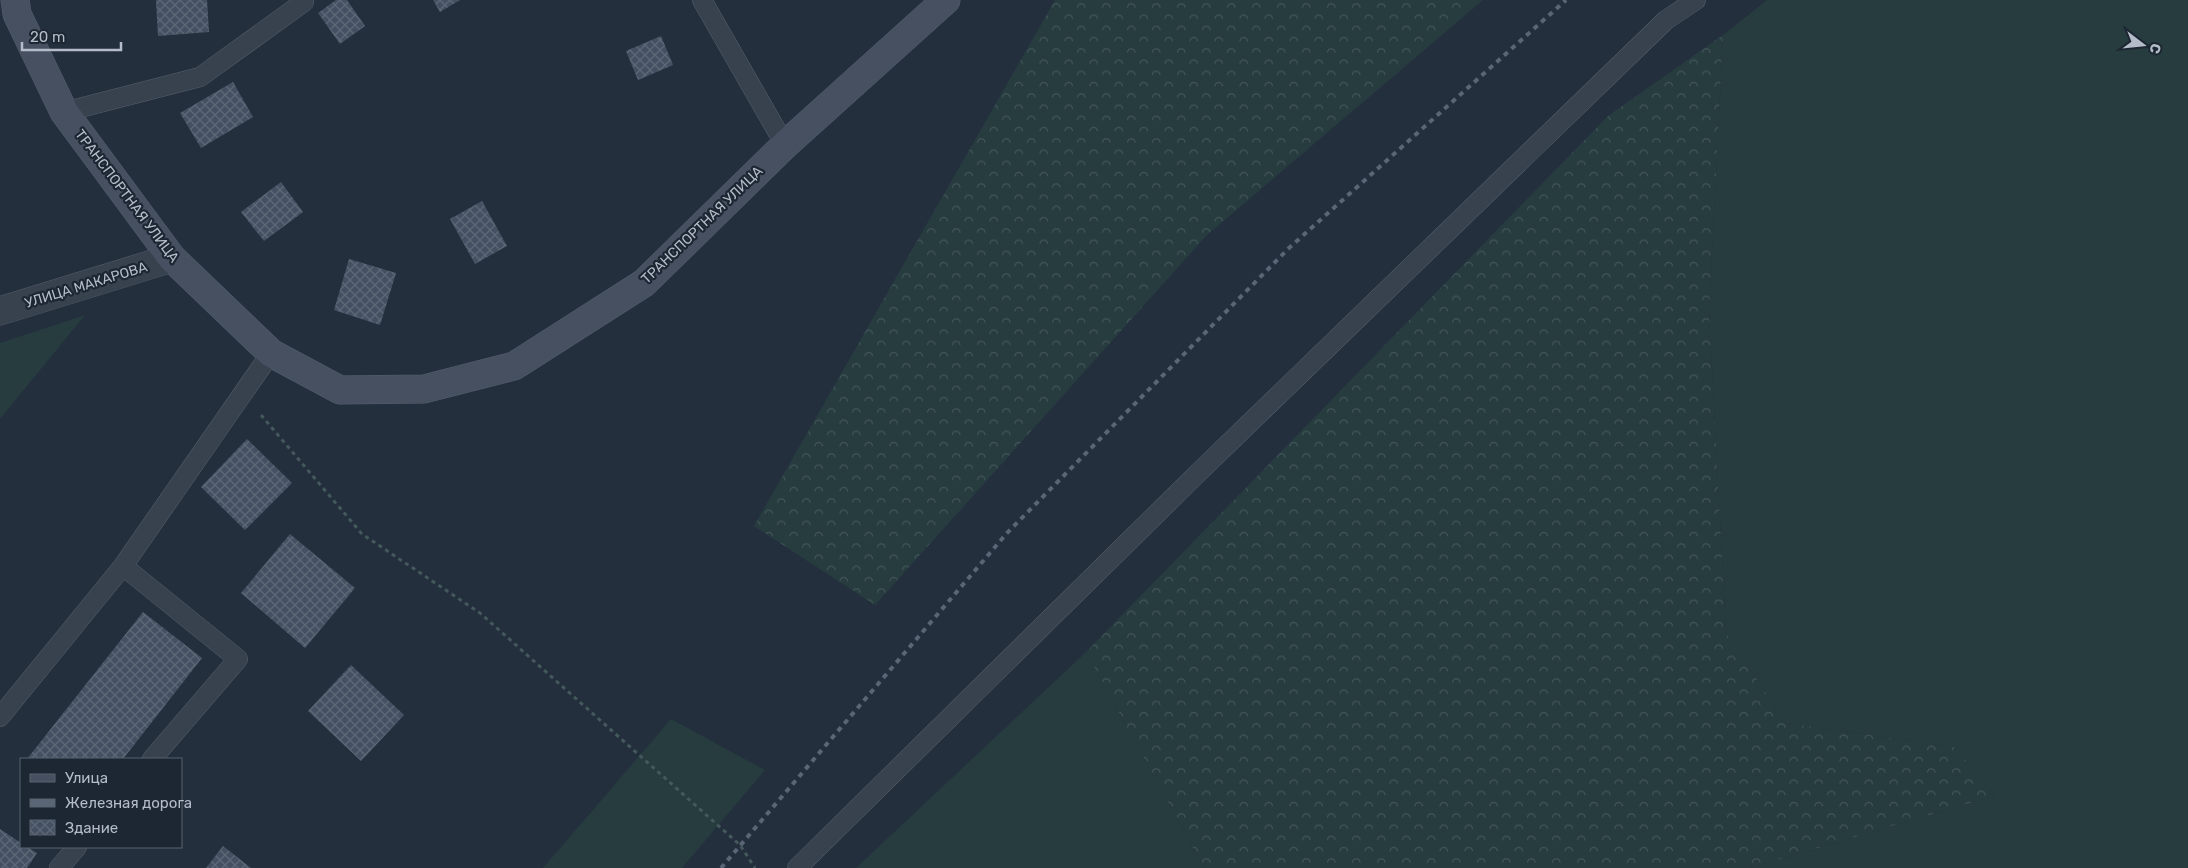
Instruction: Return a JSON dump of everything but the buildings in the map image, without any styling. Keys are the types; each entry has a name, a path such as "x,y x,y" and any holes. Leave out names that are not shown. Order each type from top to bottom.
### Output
{"main road":[{"name":"ТРАНСПОРТНАЯ УЛИЦА","path":"15,0 17,14 64,112 172,258 270,353 340,390 424,389 514,366 644,282 785,145 946,0"}],"street":[{"name":"УЛИЦА МАКАРОВА","path":"0,312 172,258"}],"lane":[{"path":"702,0 785,145"},
{"path":"797,868 1198,473 1659,27 1696,0"},
{"path":"64,112 200,76 304,2"},
{"path":"0,717 123,566 270,353"},
{"path":"123,566 238,659 153,758"},
{"path":"59,868 76,848"}],"path":[{"path":"243,393 362,534 480,613 740,845 755,868"}],"green space":[{"path":"1055,0 1483,0 1207,235 875,605 754,526"},
{"path":"1767,0 2188,0 2188,868 1750,868 1994,796 1955,747 1786,723 1726,633 1709,312 1723,35"},
{"path":"1723,35 1709,312 1726,633 1786,723 1955,747 1994,796 1750,868 1204,868 1086,652 1608,116"},
{"path":"85,315 0,419 0,343"},
{"path":"1086,652 1204,868 856,868"},
{"path":"671,719 765,770 682,868 543,868"}],"railway":[{"path":"721,868 1007,533 1289,248 1566,0"}]}
